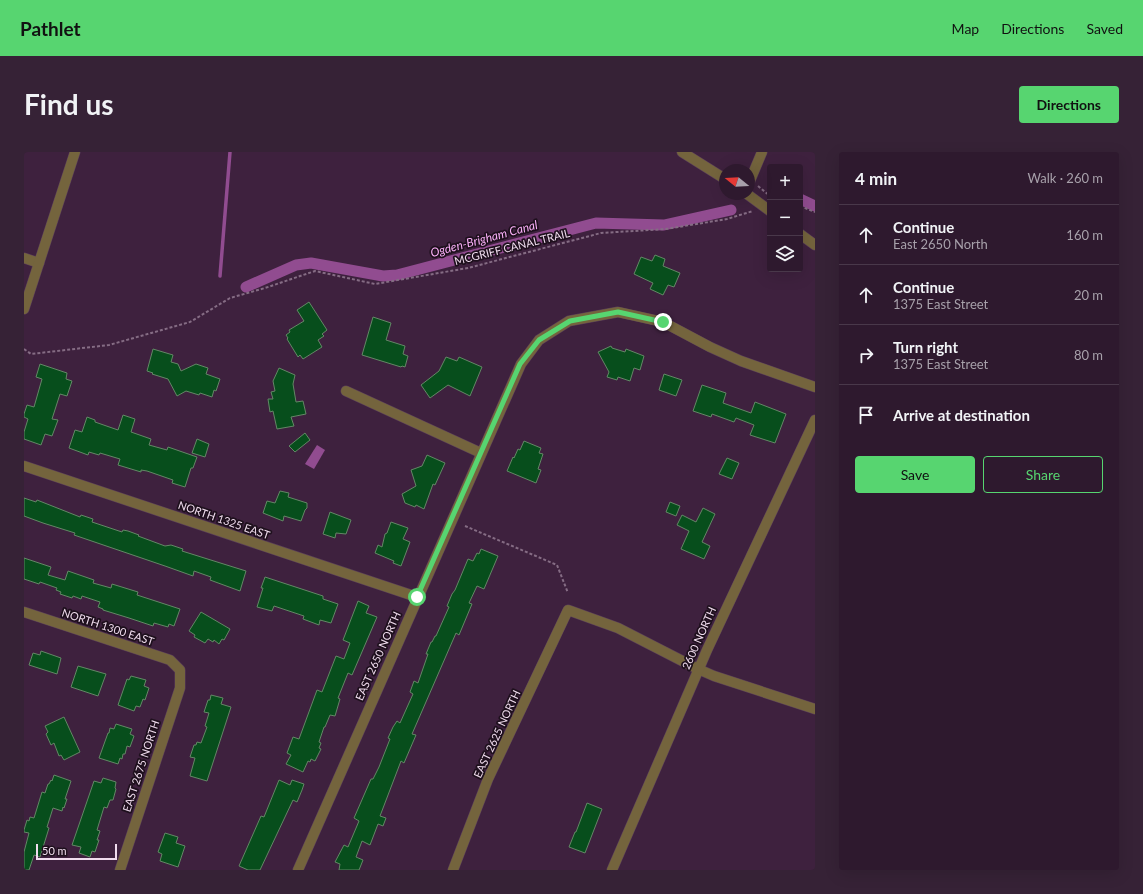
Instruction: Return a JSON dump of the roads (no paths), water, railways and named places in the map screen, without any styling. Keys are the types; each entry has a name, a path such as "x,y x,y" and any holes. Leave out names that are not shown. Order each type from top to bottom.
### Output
{"street":[{"path":"24,309 75,152"},
{"path":"682,152 719,175"},
{"path":"755,169 762,152"},
{"path":"755,200 767,209"},
{"path":"803,236 815,245"},
{"path":"24,258 38,263"},
{"name":"EAST 2650 NORTH","path":"298,870 520,364 539,340 570,321 618,312 663,322 710,347 741,361 815,387"},
{"path":"346,391 482,452"},
{"name":"2600 NORTH","path":"612,870 698,669 815,420"},
{"name":"NORTH 1325 EAST","path":"24,466 417,597"},
{"name":"EAST 2625 NORTH","path":"453,870 488,779 568,610 618,628 698,669"},
{"name":"NORTH 1300 EAST","path":"24,612 170,660 180,670"},
{"path":"698,669 815,710"},
{"name":"EAST 2675 NORTH","path":"120,870 180,688 180,670"}],"waterway":[{"path":"220,276 230,152"},
{"name":"Ogden-Brigham Canal","path":"802,200 815,206"},
{"name":"Ogden-Brigham Canal","path":"246,287 296,265 311,263 383,276 397,275 596,223 664,225 731,210"}]}
